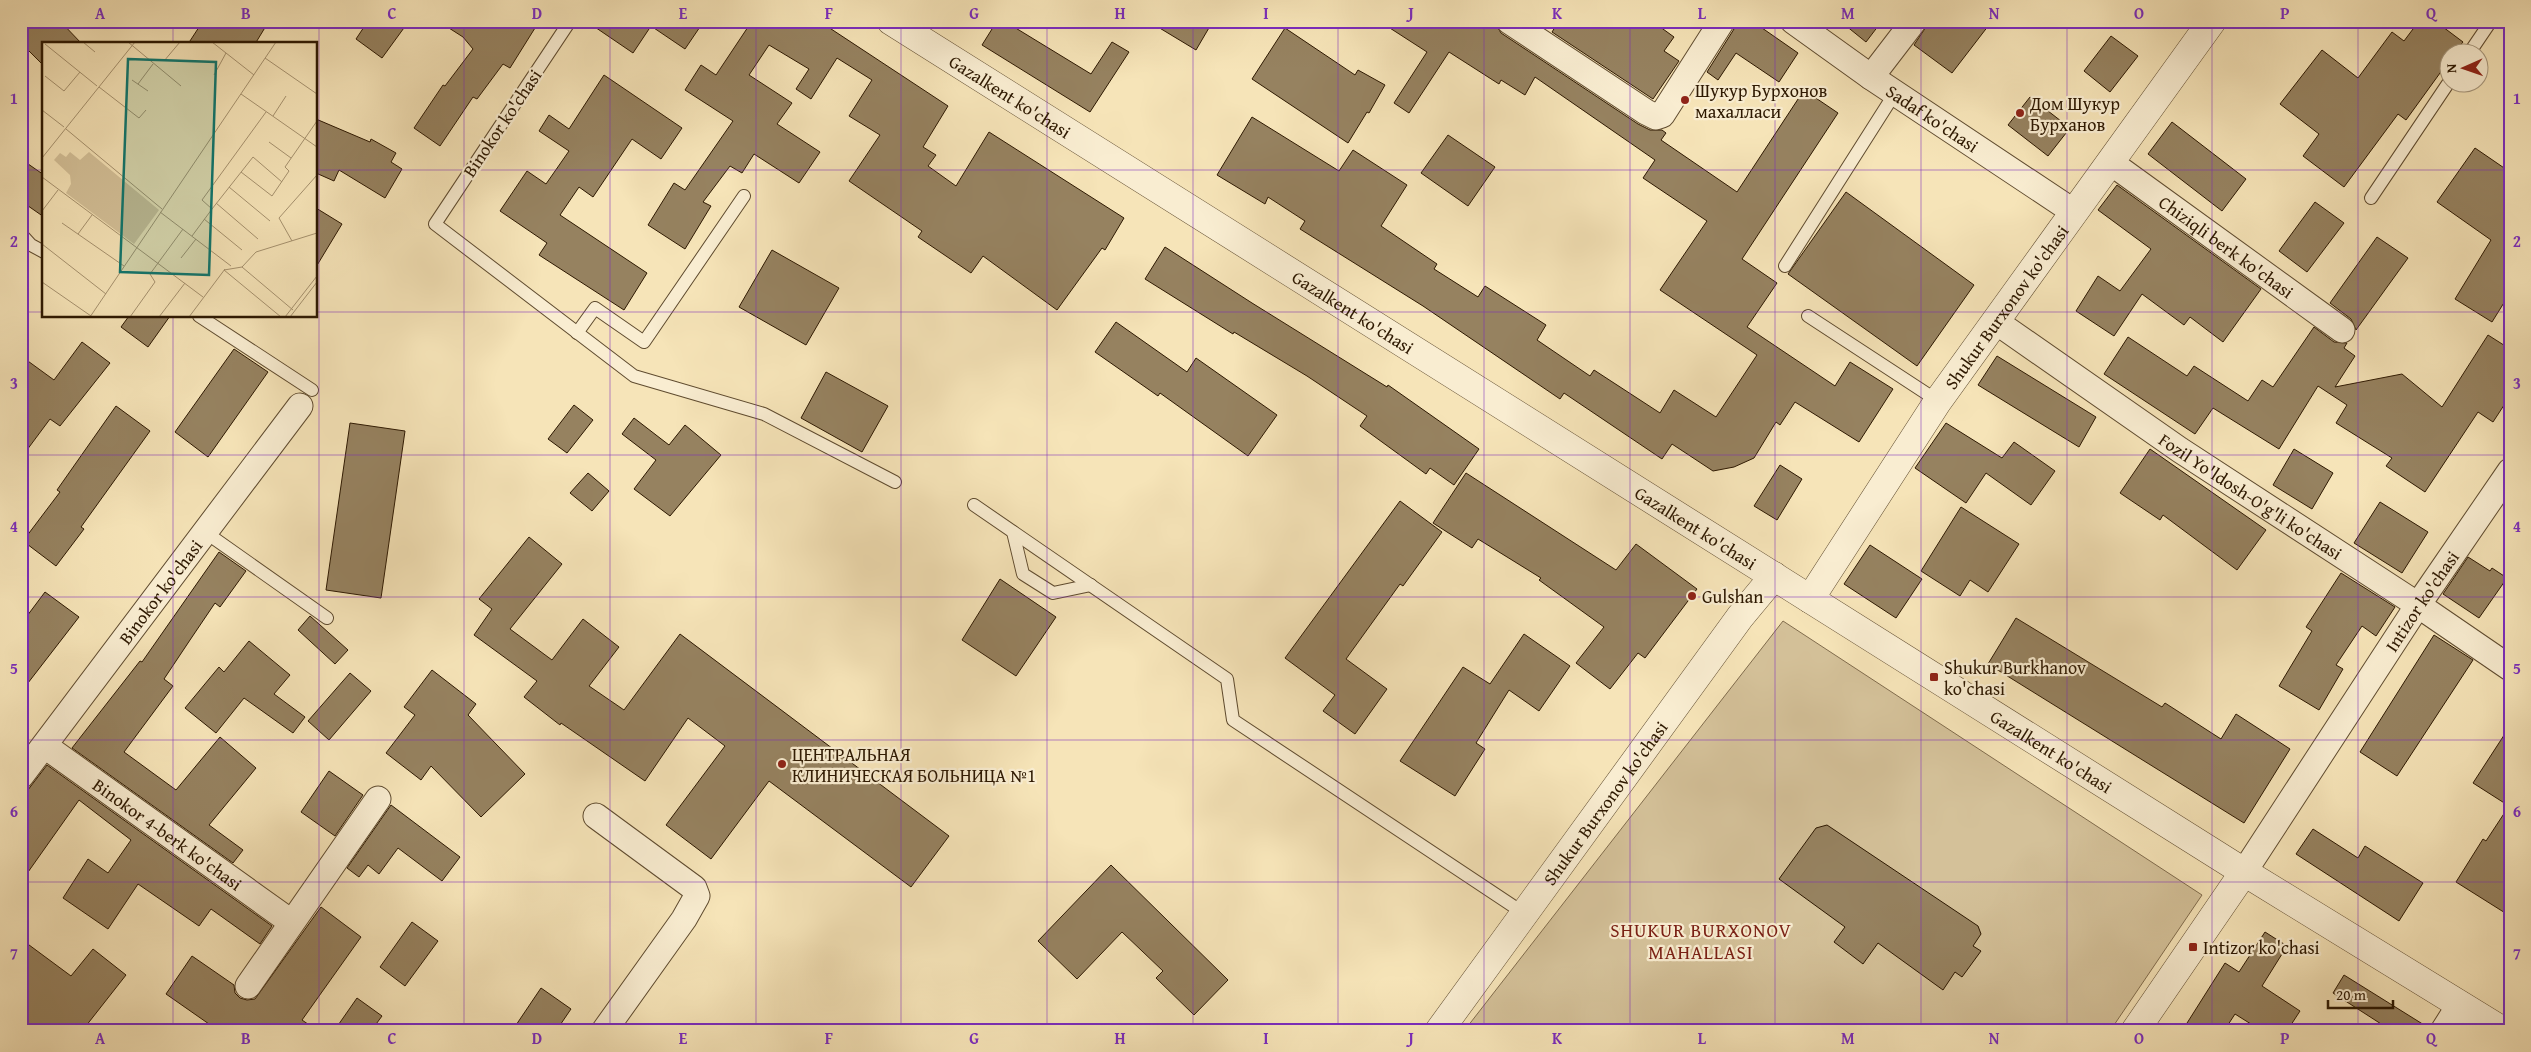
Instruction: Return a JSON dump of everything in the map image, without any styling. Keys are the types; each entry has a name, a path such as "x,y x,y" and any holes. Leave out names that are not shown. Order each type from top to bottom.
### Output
{"street":[{"name":"Gazalkent ko'chasi","path":"891,21 2244,872 2503,1031"},
{"path":"1510,21 1646,112 1656,116 1662,115 1722,21"},
{"name":"Sadaf ko'chasi","path":"1793,21 1871,77 2074,212"},
{"path":"1871,77 1914,21"},
{"name":"Shukur Burxonov ko'chasi","path":"1810,599 1938,400 2212,21"},
{"name":"Chiziqli berk ko'chasi","path":"2110,162 2342,330"},
{"name":"Fozil Yo'ldosh-O'g'li ko'chasi","path":"1995,321 2180,450 2418,605 2510,668"},
{"name":"Binokor ko'chasi","path":"21,776 306,398"},
{"name":"Intizor ko'chasi","path":"2135,1031 2244,872 2418,605 2510,471"},
{"name":"Shukur Burxonov ko'chasi","path":"1439,1031 1740,617 1774,576"},
{"name":"Binokor 4-berk ko'chasi","path":"45,746 291,922"},
{"path":"248,986 378,799"},
{"path":"596,816 694,888 697,896 684,919 604,1031"},
{"path":"2443,1031 2460,1004"}],"lane":[{"name":"Binokor ko'chasi","path":"570,21 435,224 577,333"},
{"path":"2477,42 2491,21"},
{"path":"2371,198 2442,92"},
{"path":"1785,266 1895,93"},
{"path":"744,196 644,342 595,308 577,333 634,376 764,414 895,482"},
{"path":"21,234 31,245 42,251"},
{"path":"1808,316 1938,400"},
{"path":"202,318 306,398"},
{"path":"974,505 1227,679 1233,720 1525,914"},
{"path":"205,532 327,618"},
{"path":"1013,532 1023,574 1053,593 1091,585"}],"shaded area":[{"path":"1783,621 2202,895 2110,1031 1464,1031"}],"building":[{"path":"21,21 60,21 80,42 42,42 42,64 21,43"},
{"path":"203,21 269,21 256,42 189,42"},
{"path":"368,21 409,21 382,58 356,39"},
{"path":"438,21 525,21 535,28 510,68 503,64 477,99 473,97 440,146 414,128 443,85 445,86 473,49 463,37"},
{"path":"586,21 704,21 685,49 651,26 633,53"},
{"path":"752,21 819,21 948,106 923,147 936,155 928,166 956,186 989,132 1124,218 1105,250 1102,248 1057,310 983,256 971,273 918,237 922,231 849,181 880,135 849,116 872,80 837,58 811,99 796,89 809,69 769,45 749,75 792,103 777,124 820,152 799,183 754,154 742,173 730,166 703,202 711,206 685,249 648,225 674,183 685,190 733,121 685,90 701,65 716,75"},
{"path":"997,21 1018,21 1014,27 1091,74 1112,42 1129,52 1090,112 982,45"},
{"path":"1148,21 1213,21 1196,50"},
{"path":"1379,21 1494,21 1501,33 1638,124 1650,130 1662,130 1666,133 1661,140 1737,192 1804,90 1838,113 1742,259 1777,283 1747,327 1835,386 1850,362 1893,389 1859,442 1795,402 1780,425 1776,422 1754,458 1734,467 1713,471 1672,444 1662,459 1564,393 1560,399 1423,306 1300,229 1305,221 1268,197 1265,204 1217,175 1252,117 1339,171 1353,150 1407,185 1381,226 1437,264 1434,269 1478,297 1485,286 1546,325 1537,340 1590,376 1594,370 1660,413 1674,390 1716,417 1757,355 1660,290 1707,221 1643,178 1655,160 1535,77 1525,95 1501,80 1499,84 1449,52 1409,113 1394,103 1427,52"},
{"path":"1559,21 1652,21 1674,37 1664,51 1679,61 1653,99 1552,32"},
{"path":"1736,21 1752,21 1798,53 1779,82 1736,53 1718,80 1707,72 1734,29"},
{"path":"1840,21 1882,21 1866,42"},
{"path":"1930,21 1992,21 1952,73 1914,45"},
{"path":"2419,21 2435,21 2463,42 2438,42 2438,76 2406,120 2398,114 2344,187 2303,156 2319,134 2280,104 2322,50 2358,78 2392,32 2404,41"},
{"path":"1285,28 1355,75 1358,70 1385,85 1369,113 1367,112 1348,143 1252,79"},
{"path":"2111,36 2138,56 2110,92 2084,71"},
{"path":"604,75 682,128 661,159 632,139 593,197 579,187 560,215 647,273 624,310 539,255 547,243 500,211 527,171 546,184 569,151 539,131 549,115 569,129"},
{"path":"2030,97 2070,128 2048,156 2008,125"},
{"path":"318,120 370,142 371,139 396,153 391,162 402,169 385,198 339,170 334,181 318,174"},
{"path":"2172,122 2246,179 2222,211 2148,154"},
{"path":"1448,135 1495,167 1468,206 1421,173"},
{"path":"2475,148 2510,172 2510,293 2492,322 2455,299 2491,240 2437,202"},
{"path":"21,159 42,174 42,216 21,201"},
{"path":"2117,185 2261,289 2223,342 2190,317 2184,325 2142,294 2114,336 2076,311 2098,276 2120,291 2151,249 2098,210"},
{"path":"1846,192 1974,285 1917,366 1788,274"},
{"path":"2315,202 2344,223 2307,272 2279,251"},
{"path":"318,209 342,224 318,264"},
{"path":"2377,237 2408,258 2356,330 2351,319 2330,303"},
{"path":"1165,247 1387,387 1388,385 1479,449 1454,485 1430,468 1426,474 1360,426 1367,416 1307,376 1234,332 1233,334 1145,279"},
{"path":"772,250 839,288 806,345 739,307"},
{"path":"128,318 169,318 148,347 121,327"},
{"path":"1116,322 1187,372 1196,358 1277,415 1248,456 1160,393 1158,396 1095,352"},
{"path":"2314,327 2334,342 2347,343 2344,348 2355,356 2335,387 2402,374 2442,407 2488,335 2510,349 2510,396 2493,422 2478,412 2425,492 2386,466 2392,458 2336,423 2347,405 2318,386 2279,449 2213,408 2195,434 2104,374 2128,337 2187,376 2194,366 2248,401 2262,380 2273,387"},
{"path":"82,342 110,363 60,426 50,419 21,458 21,356 54,380"},
{"path":"234,349 268,372 208,457 175,432"},
{"path":"1997,356 2096,417 2079,447 1978,385"},
{"path":"826,372 888,406 862,452 801,418"},
{"path":"574,405 593,420 567,453 548,439"},
{"path":"116,406 150,431 81,527 84,529 56,566 23,541 60,492 57,490"},
{"path":"634,418 669,445 685,425 721,455 670,516 634,489 656,460 622,434"},
{"path":"350,423 405,431 381,598 326,590"},
{"path":"1946,423 2002,458 2014,442 2055,471 2031,505 1986,473 1966,503 1915,468"},
{"path":"2150,449 2266,530 2237,570 2163,515 2160,520 2120,493"},
{"path":"2294,449 2333,473 2312,509 2273,485"},
{"path":"1780,465 1802,479 1777,520 1754,506"},
{"path":"588,473 609,491 592,511 570,493"},
{"path":"1466,473 1616,570 1636,544 1697,589 1645,658 1638,653 1610,689 1576,663 1604,627 1539,580 1541,578 1478,539 1472,548 1433,523"},
{"path":"1400,501 1442,532 1403,586 1400,584 1346,659 1387,689 1355,734 1323,711 1335,695 1285,658"},
{"path":"2380,502 2428,532 2402,573 2354,543"},
{"path":"1961,507 2019,544 1988,592 1970,580 1960,596 1921,571"},
{"name":"ЦЕНТРАЛЬНАЯ КЛИНИЧЕСКАЯ БОЛЬНИЦА №1","path":"529,537 562,564 510,629 552,660 583,619 619,647 589,686 624,710 680,634 949,836 911,887 769,781 711,859 666,825 725,746 688,718 645,781 561,723 560,725 524,697 537,681 474,635 492,609 479,599"},
{"path":"1870,545 1922,579 1896,618 1844,584"},
{"path":"219,552 246,571 220,607 215,603 190,640 164,679 173,686 124,752 176,790 220,737 256,768 209,825 243,850 233,863 72,748 140,661 142,662"},
{"path":"2468,557 2490,571 2492,568 2507,578 2479,618 2443,594"},
{"path":"2341,573 2395,607 2376,636 2362,626 2336,665 2343,669 2319,710 2279,686 2312,631 2306,627"},
{"path":"1000,579 1056,617 1016,676 962,640"},
{"path":"45,592 79,617 21,692 21,624"},
{"path":"310,616 348,650 335,664 298,630"},
{"path":"2016,618 2162,707 2165,703 2221,739 2236,714 2290,749 2244,823 1988,664"},
{"path":"1524,634 1570,666 1539,711 1509,690 1476,743 1485,749 1455,796 1400,761 1463,667 1490,684"},
{"path":"2434,635 2473,660 2397,776 2360,752"},
{"path":"249,641 290,675 274,694 305,717 293,733 244,698 216,733 185,708 219,667 224,672"},
{"path":"432,670 476,704 468,715 525,774 481,817 431,766 421,780 386,753 415,715 404,707"},
{"path":"350,673 371,691 329,740 308,721"},
{"path":"2510,726 2510,916 2456,882 2483,839 2486,841 2509,806 2473,783"},
{"path":"47,765 272,926 260,944 211,909 199,926 138,884 108,929 63,898 88,859 108,873 131,840 79,800 21,882 21,799"},
{"path":"329,771 363,795 335,836 301,812"},
{"path":"391,805 460,857 442,881 398,848 379,874 368,865 359,877 347,868"},
{"path":"1827,825 1978,926 1981,934 1973,946 1981,951 1962,977 1955,972 1943,990 1878,943 1863,964 1834,942 1845,927 1779,879 1816,828"},
{"path":"2313,829 2358,858 2365,846 2423,883 2399,921 2296,854"},
{"path":"1111,865 1228,980 1194,1015 1156,978 1163,971 1122,932 1077,979 1038,941"},
{"path":"321,907 361,937 302,1020 318,1031 219,1031 166,994 192,956 234,985 235,993 240,998 247,1000 255,999"},
{"path":"412,922 438,941 405,986 380,967"},
{"path":"2265,932 2287,946 2262,986 2300,1011 2287,1031 2262,1031 2235,1014 2224,1031 2182,1031 2225,963 2239,972"},
{"path":"21,939 71,976 93,949 126,975 82,1031 21,1031"},
{"path":"2344,975 2429,1028 2429,1031 2392,1031 2333,993"},
{"path":"541,988 571,1009 556,1031 512,1031"},
{"path":"357,998 382,1016 371,1031 334,1031"}],"place":[{"name":"Шукур Бурхонов махалласи","path":"1685,100"},
{"name":"Дом Шукур Бурханов","path":"2020,113"},
{"name":"Gulshan","path":"1692,596"},
{"name":"Shukur Burkhanov ko'chasi","path":"1934,677"},
{"name":"ЦЕНТРАЛЬНАЯ КЛИНИЧЕСКАЯ БОЛЬНИЦА №1","path":"782,764"},
{"name":"Intizor ko'chasi","path":"2193,947"}],"district":[{"name":"SHUKUR BURXONOV MAHALLASI","path":"1701,941"}]}
